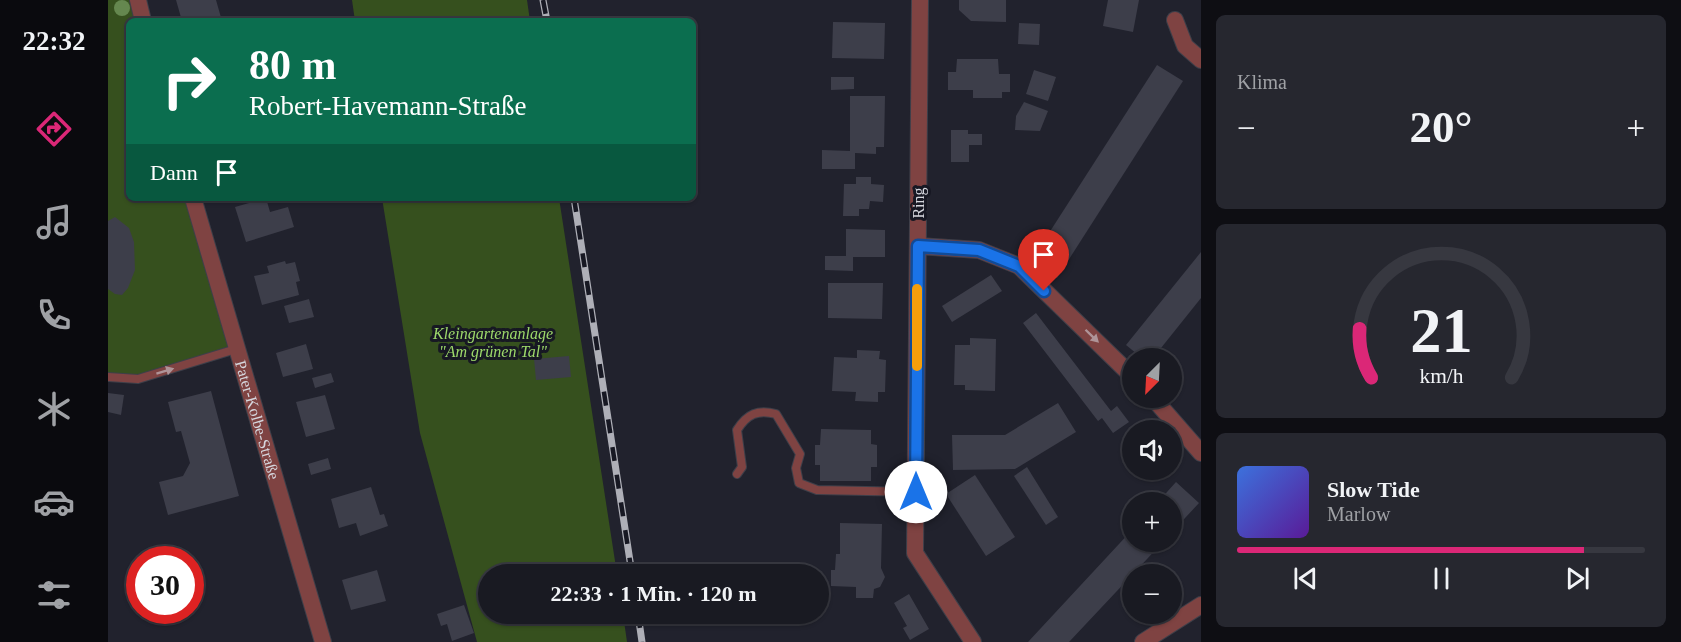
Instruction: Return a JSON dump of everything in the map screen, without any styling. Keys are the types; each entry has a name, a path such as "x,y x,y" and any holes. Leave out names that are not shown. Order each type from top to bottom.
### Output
{"street":[{"path":"138,0 142,18"},
{"name":"Ring","path":"920,0 915,553 973,642"},
{"path":"1175,20 1185,46 1201,60"},
{"name":"Pater-Kolbe-Straße","path":"194,201 323,642"},
{"path":"918,246 979,250 1019,266 1122,366"},
{"path":"1163,408 1201,453"},
{"path":"1143,642 1201,605"}],"lane":[{"path":"108,377 138,379 236,349"},
{"path":"737,474 742,466 737,430 745,417 763,410 776,414 800,453 796,468 799,483 817,490 916,492"}],"green space":[{"path":"108,0 138,0 142,18 126,18 126,201 194,201 236,349 138,379 108,377"},
{"path":"352,0 527,0 530,18 355,18"},
{"name":"Kleingartenanlage \"Am grünen Tal\"","path":"382,201 559,201 615,564 478,564 478,624 624,624 627,642 477,642 420,433"}],"building":[{"path":"176,0 216,0 221,18 181,18"},
{"path":"959,0 1006,0 1006,22 971,21 959,10"},
{"path":"1108,0 1139,0 1133,32 1103,26"},
{"path":"833,22 885,23 884,59 832,58"},
{"path":"1019,23 1040,24 1039,45 1018,44"},
{"path":"957,59 998,59 999,74 1010,74 1010,92 1002,92 1002,98 973,98 973,90 948,90 948,72 956,72"},
{"path":"1157,65 1183,81 1057,278 1031,261"},
{"path":"1034,70 1056,77 1048,101 1026,94"},
{"path":"831,77 854,77 854,89 831,90"},
{"path":"850,96 885,96 884,147 876,147 876,154 855,153 855,169 822,169 822,150 850,151"},
{"path":"1024,102 1048,111 1040,131 1015,130 1016,116"},
{"path":"951,130 968,130 968,134 982,134 982,145 969,145 969,162 951,162"},
{"path":"856,177 871,177 871,184 884,185 883,202 870,201 869,209 859,209 859,216 843,216 844,184 856,184"},
{"path":"256,201 267,201 270,212 288,207 294,227 246,242 235,207"},
{"path":"115,217 129,228 134,242 135,270 128,288 122,295 115,294 108,289 108,221"},
{"path":"846,229 885,230 885,257 853,257 853,271 825,270 825,256 846,256"},
{"path":"1201,252 1201,298 1161,348 1130,348 1126,345"},
{"path":"285,261 286,264 295,262 300,281 296,282 299,295 262,305 254,276 269,273 267,266"},
{"path":"991,275 1002,291 952,322 942,306"},
{"path":"828,283 883,283 882,319 828,318"},
{"path":"309,299 314,317 289,323 284,306"},
{"path":"1036,313 1111,411 1117,406 1128,420 1122,420 1122,427 1113,433 1102,418 1098,421 1023,323"},
{"path":"970,338 996,339 995,391 965,390 965,385 954,385 955,345 970,345"},
{"path":"306,344 313,369 283,377 276,353"},
{"path":"857,350 880,351 879,359 886,360 885,392 878,392 878,402 855,401 856,392 832,391 834,357 857,358"},
{"path":"569,356 571,377 536,380 534,359"},
{"path":"331,373 334,382 315,388 312,378"},
{"path":"211,391 239,496 168,515 159,482 183,476 190,463 181,431 176,432 168,402"},
{"path":"108,393 124,395 121,415 108,412"},
{"path":"325,395 335,429 306,437 296,402"},
{"path":"1058,403 1076,432 1015,469 953,470 952,435 1005,435"},
{"path":"821,429 871,430 871,444 877,445 877,467 871,467 871,481 820,481 820,465 815,465 815,445 820,445"},
{"path":"328,458 331,469 311,475 308,464"},
{"path":"1027,467 1058,517 1046,525 1014,476"},
{"path":"975,475 1015,537 986,556 946,494"},
{"path":"1176,482 1199,503 1182,521 1182,492 1167,492"},
{"path":"371,487 380,515 384,514 388,526 360,536 356,523 339,528 331,499"},
{"path":"840,523 882,524 881,568 885,577 880,587 874,589 873,598 856,598 856,587 831,586 831,570 835,570 836,554 840,554"},
{"path":"1122,541 1122,552 1154,552 1142,564 1122,564 1122,586 1069,642 1028,642"},
{"path":"377,570 386,601 351,610 342,580"},
{"path":"909,594 929,629 910,640 903,628 907,626 894,603"},
{"path":"464,605 474,633 452,641 447,624 441,626 437,614"}],"railway":[{"path":"543,0 546,18"},
{"path":"574,201 630,564"},
{"path":"639,624 642,642"}],"slow traffic":[{"path":"917,289 917,366"}],"route":[{"path":"916,492 918,246 979,250 1019,266 1044,291"}]}
